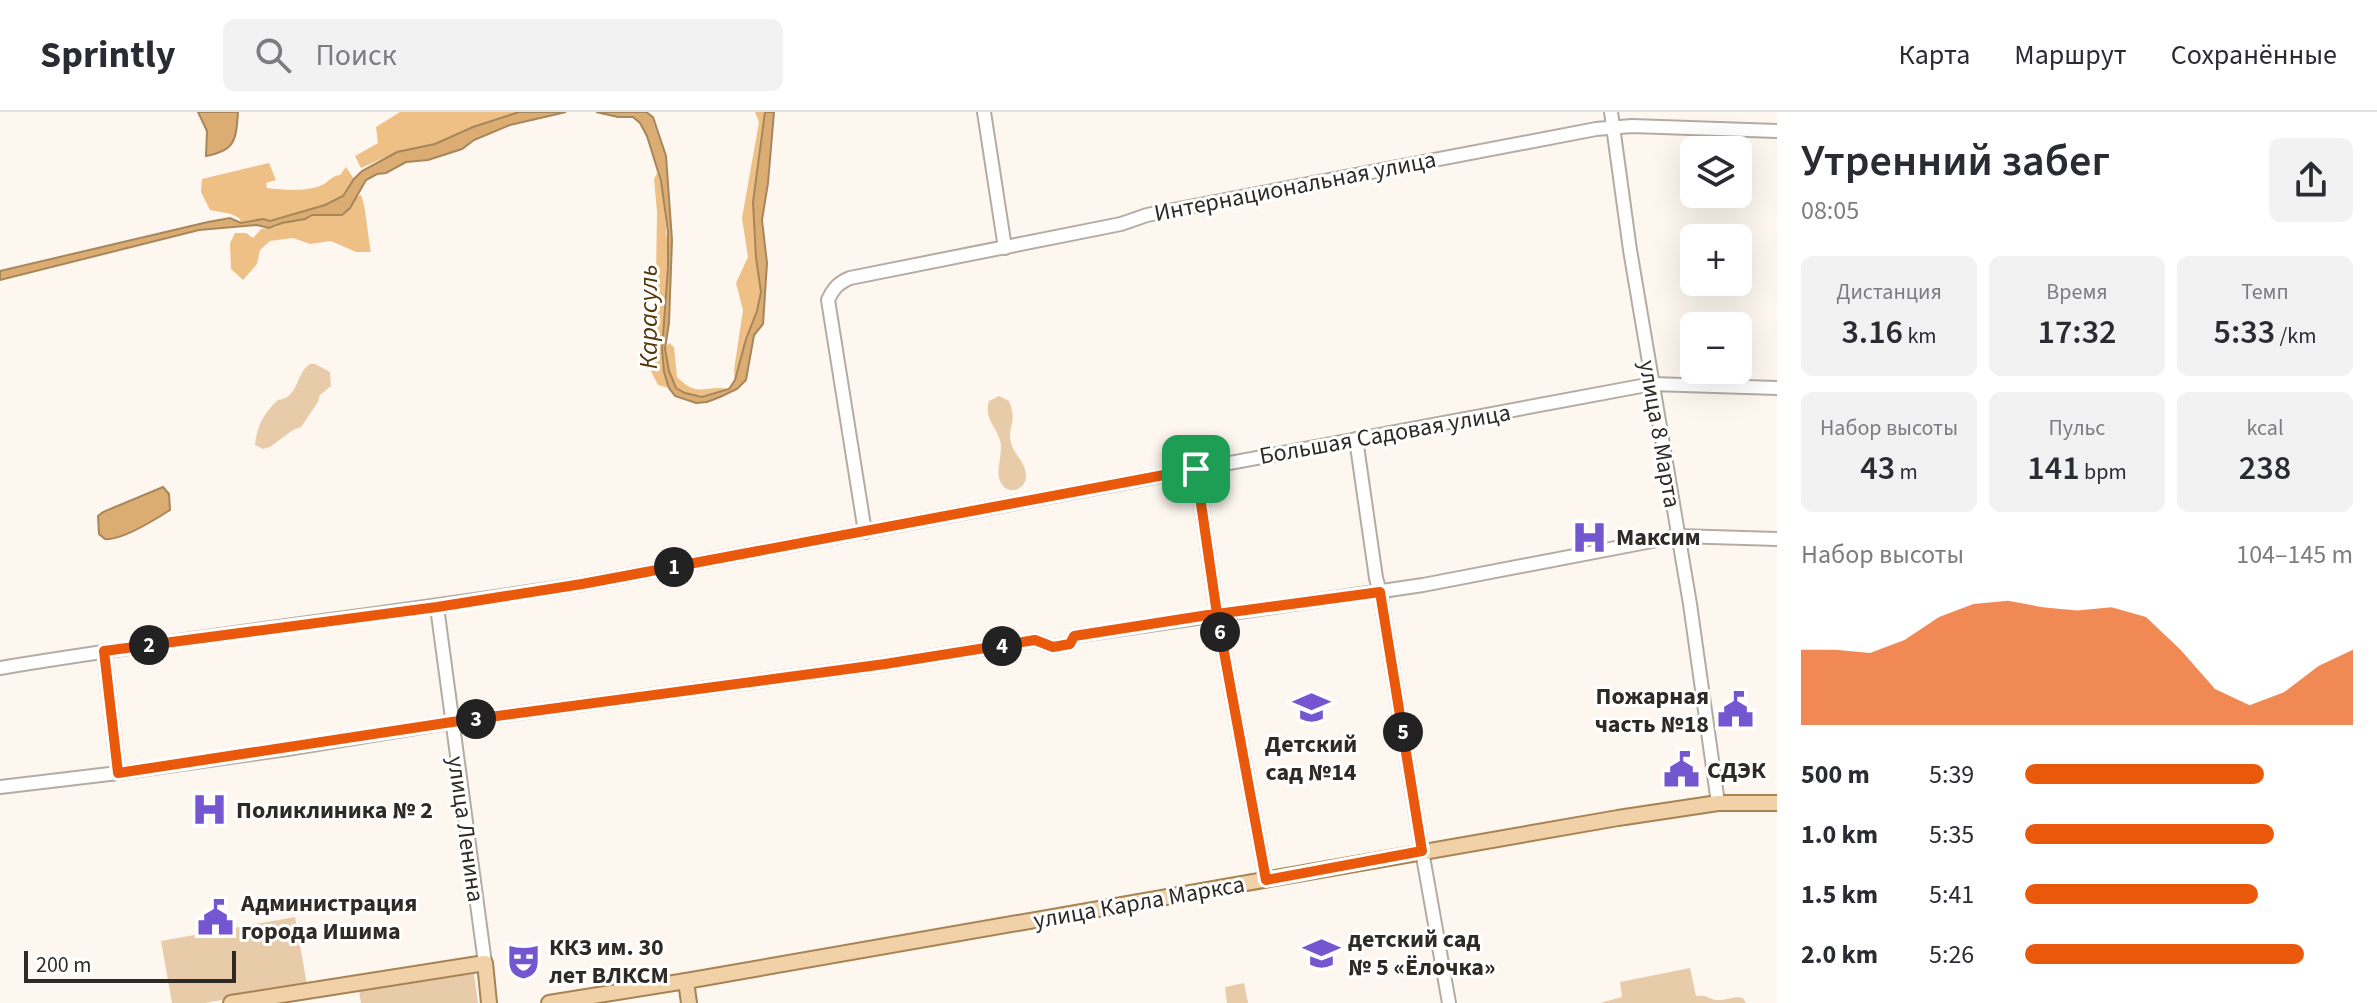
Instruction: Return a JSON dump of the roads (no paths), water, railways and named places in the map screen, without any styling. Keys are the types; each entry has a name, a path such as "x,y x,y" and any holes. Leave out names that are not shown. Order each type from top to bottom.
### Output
{"main road":[{"name":"улица Карла Маркса","path":"549,1003 1618,818 1718,803 1777,803"},
{"path":"231,1003 485,963"},
{"name":"улица Ленина","path":"485,963 489,1003"},
{"path":"686,981 689,1003"}],"street":[{"path":"984,112 1005,248"},
{"name":"улица 8 Марта","path":"1611,112 1633,274 1662,434 1718,803"},
{"name":"Интернациональная улица","path":"865,532 828,300 833,290 850,278 1311,182 1613,128 1777,131"},
{"name":"Большая Садовая улица","path":"0,668 582,584 1652,384 1777,388"},
{"path":"1356,439 1376,578 1449,1003"},
{"path":"1196,469 1217,614 1266,880"},
{"path":"0,787 118,773 452,722 885,664 1035,640 1053,647 1062,646 1070,644 1074,636 1380,592 1678,536 1777,539"},
{"name":"улица Ленина","path":"437,607 485,963"},
{"path":"104,651 118,773"}],"place":[{"name":"Максим","path":"1590,537"},
{"name":"Детский сад №14","path":"1311,707"},
{"name":"Пожарная часть №18","path":"1735,710"},
{"name":"СДЭК","path":"1681,770"},
{"name":"Поликлиника № 2","path":"210,810"},
{"name":"Администрация города Ишима","path":"215,917"},
{"name":"детский сад № 5 «Ёлочка»","path":"1322,953"},
{"name":"ККЗ им. 30 лет ВЛКСМ","path":"523,961"}],"water label":[{"name":"Карасуль","path":"648,317"}]}
